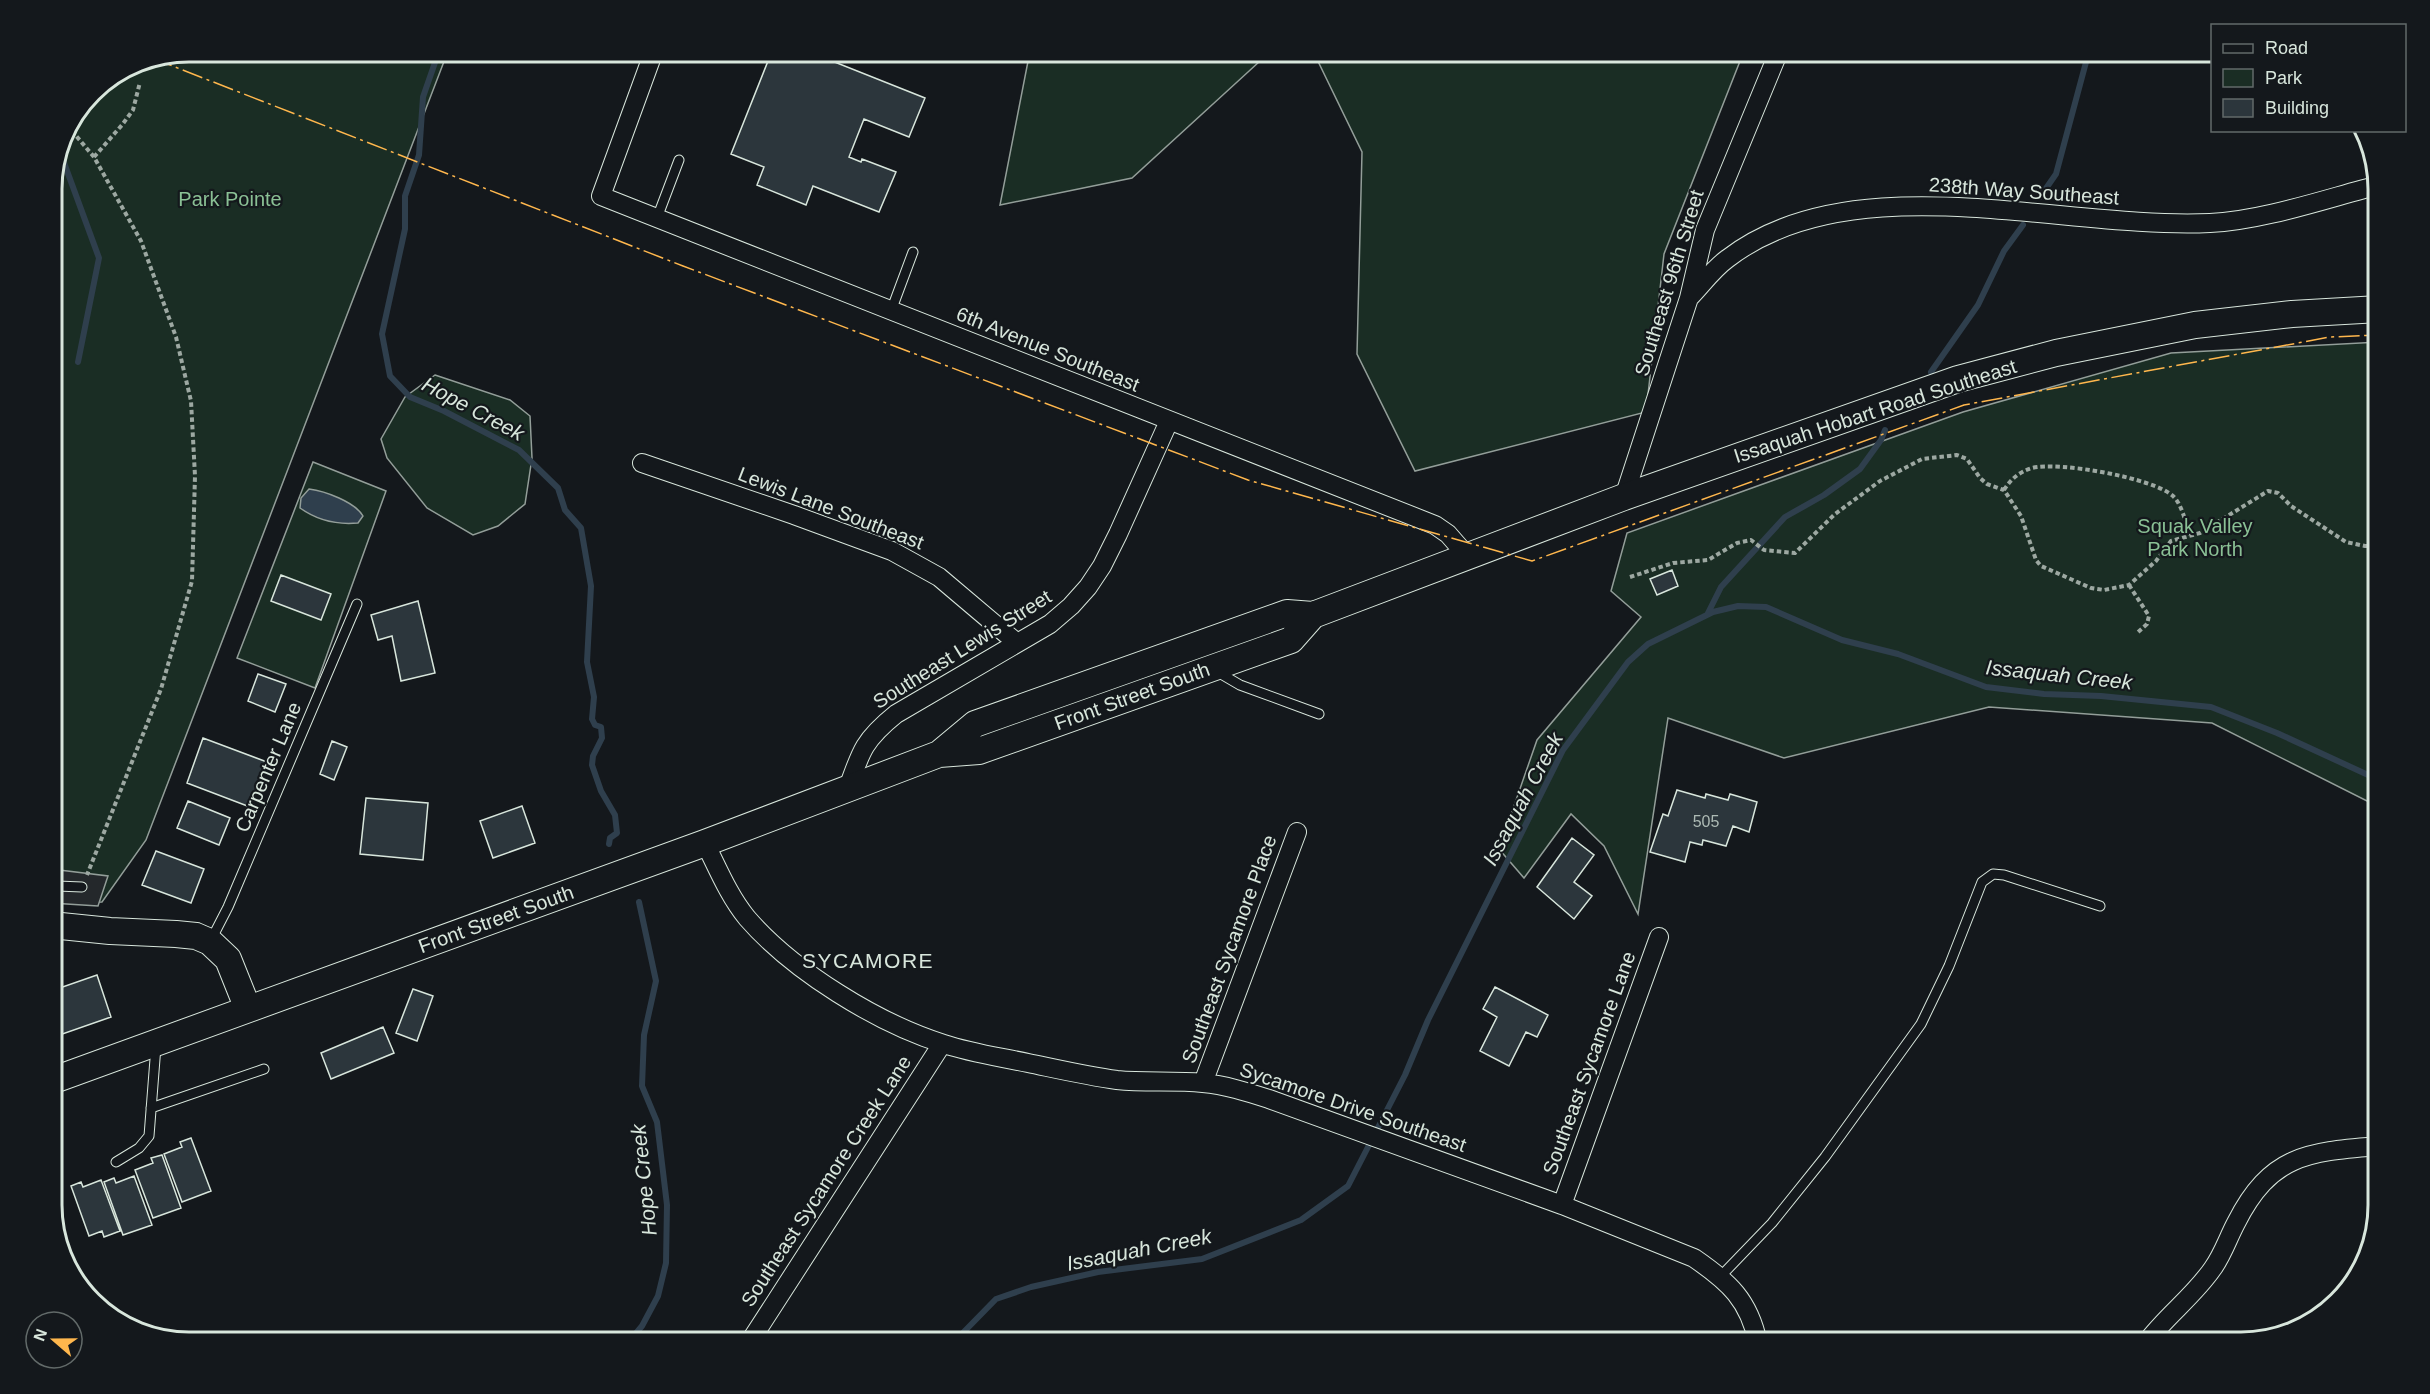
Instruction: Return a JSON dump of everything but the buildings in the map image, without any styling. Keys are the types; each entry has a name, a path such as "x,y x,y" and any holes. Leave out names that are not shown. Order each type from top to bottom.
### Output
{"main road":[{"name":"Issaquah Hobart Road Southeast","path":"1624,497 1958,379 2056,353 2195,325 2292,314 2368,310"},
{"name":"Front Street South","path":"939,754 975,724 1287,613 1313,615 1624,497"},
{"name":"Front Street South","path":"62,1077 705,843 939,754 979,751 1291,640 1313,615"},
{"path":"1126,669 1134,695"},
{"path":"62,925 110,931 196,936 210,942 228,959 248,1009"}],"street":[{"name":"6th Avenue Southeast","path":"650,62 602,196 1435,525 1448,534 1468,556"},
{"name":"Southeast 96th Street","path":"1624,497 1689,298 1704,230 1774,62"},
{"name":"238th Way Southeast","path":"1689,298 1725,260 1754,241 1787,227 1835,213 1879,207 1930,205 2151,223 2212,223 2253,217 2368,188"},
{"name":"Southeast Lewis Street","path":"848,788 862,749 883,724 896,714 1050,624 1088,588 1118,534 1169,421"},
{"name":"Lewis Lane Southeast","path":"642,463 892,551 939,577 1017,643"},
{"name":"Southeast Sycamore Place","path":"1203,1083 1297,832"},
{"name":"Sycamore Drive Southeast","path":"705,843 732,897 747,918 771,942 841,996 883,1019 942,1044 991,1056 1118,1080 1203,1083 1269,1099 1562,1205 1694,1258 1729,1284 1745,1304 1756,1332"},
{"name":"Southeast Sycamore Lane","path":"1562,1205 1659,937"},
{"name":"Southeast Sycamore Creek Lane","path":"756,1332 942,1044"},
{"path":"2154,1332 2205,1280 2216,1265 2249,1201 2269,1175 2283,1165 2307,1154 2368,1147"}],"lane":[{"path":"657,218 679,160"},
{"path":"891,311 913,252"},
{"name":"Carpenter Lane","path":"210,942 228,907 357,604"},
{"path":"1212,668 1223,677 1240,685 1319,714"},
{"path":"1720,1277 1779,1215 1825,1157 1921,1024 1949,966 1982,882 1993,874 2004,875 2100,906"},
{"path":"62,886 82,887"},
{"path":"116,1162 139,1149 149,1136 157,1042"},
{"path":"151,1108 264,1069"}],"path":[{"path":"94,158 133,110 140,82"},
{"path":"74,134 94,158 141,242 176,337 191,401 195,476 192,581 161,689 82,887"},
{"path":"1630,577 1673,564 1708,560 1737,543 1751,540 1764,550 1795,553 1835,514 1880,481 1922,459 1957,454 1967,459 1987,484 2004,490 2021,516 2036,560 2041,566 2091,588 2104,590 2129,585 2156,561 2171,541 2200,533 2268,490 2278,492 2290,506 2346,542 2368,546"},
{"path":"2004,490 2018,474 2033,468 2051,466 2130,476 2160,486 2175,498 2190,535"},
{"path":"2129,585 2149,616 2147,624 2138,632"}],"green space":[{"name":"Park Pointe","path":"189,62 444,62 146,840 102,902 62,903 62,180 71,140 88,111 105,93 132,75 156,66"},
{"path":"1028,62 1259,62 1132,178 1000,205"},
{"path":"1318,62 1740,62 1664,254 1646,412 1415,471 1357,354 1362,152"},
{"name":"Squak Valley Park North","path":"2368,343 2368,801 2212,723 1989,707 1784,758 1668,718 1638,914 1604,846 1571,814 1524,878 1499,849 1537,740 1641,617 1611,591 1627,533 1963,412 2171,353"},
{"path":"435,375 510,400 530,416 532,458 525,504 498,526 473,535 427,508 387,458 381,439 405,397"},
{"path":"313,462 386,491 315,688 237,658"}],"shaded area":[{"path":"62,870 108,876 98,906 62,904"}],"water":[{"path":"309,489 339,498 353,506 363,516 358,523 335,523 314,516 300,508 301,498"}],"waterway":[{"name":"Hope Creek","path":"435,62 423,97 419,155 405,196 405,229 382,334 390,376 410,397 444,411 519,450 558,488 565,510 581,528 591,586 587,662 594,697 592,719 595,725 601,727 602,738 593,756 592,765 601,791 615,815 617,833 610,838 609,844"},
{"path":"2040,197 2056,174 2086,62"},
{"path":"65,164 99,258 78,362"},
{"path":"1931,372 1978,305 2004,251 2023,225"},
{"path":"1707,615 1721,587 1785,517 1824,495 1860,469 1881,440 1885,430"},
{"name":"Issaquah Creek","path":"964,1332 996,1299 1031,1287 1098,1272 1202,1259 1301,1220 1348,1186 1405,1075 1428,1020 1563,750 1628,662 1648,644 1713,612 1738,606 1766,607 1842,640 1898,654 1986,687 2044,694 2101,696 2211,707 2277,733 2368,775"},
{"name":"Hope Creek","path":"637,1332 658,1296 666,1263 667,1205 657,1122 642,1086 644,1035 656,981 639,902"}],"power":[{"path":"167,64 683,266 1248,480 1532,561 1964,405 2330,337 2368,335"}],"district":[{"name":"SYCAMORE","path":"868,961"}]}
